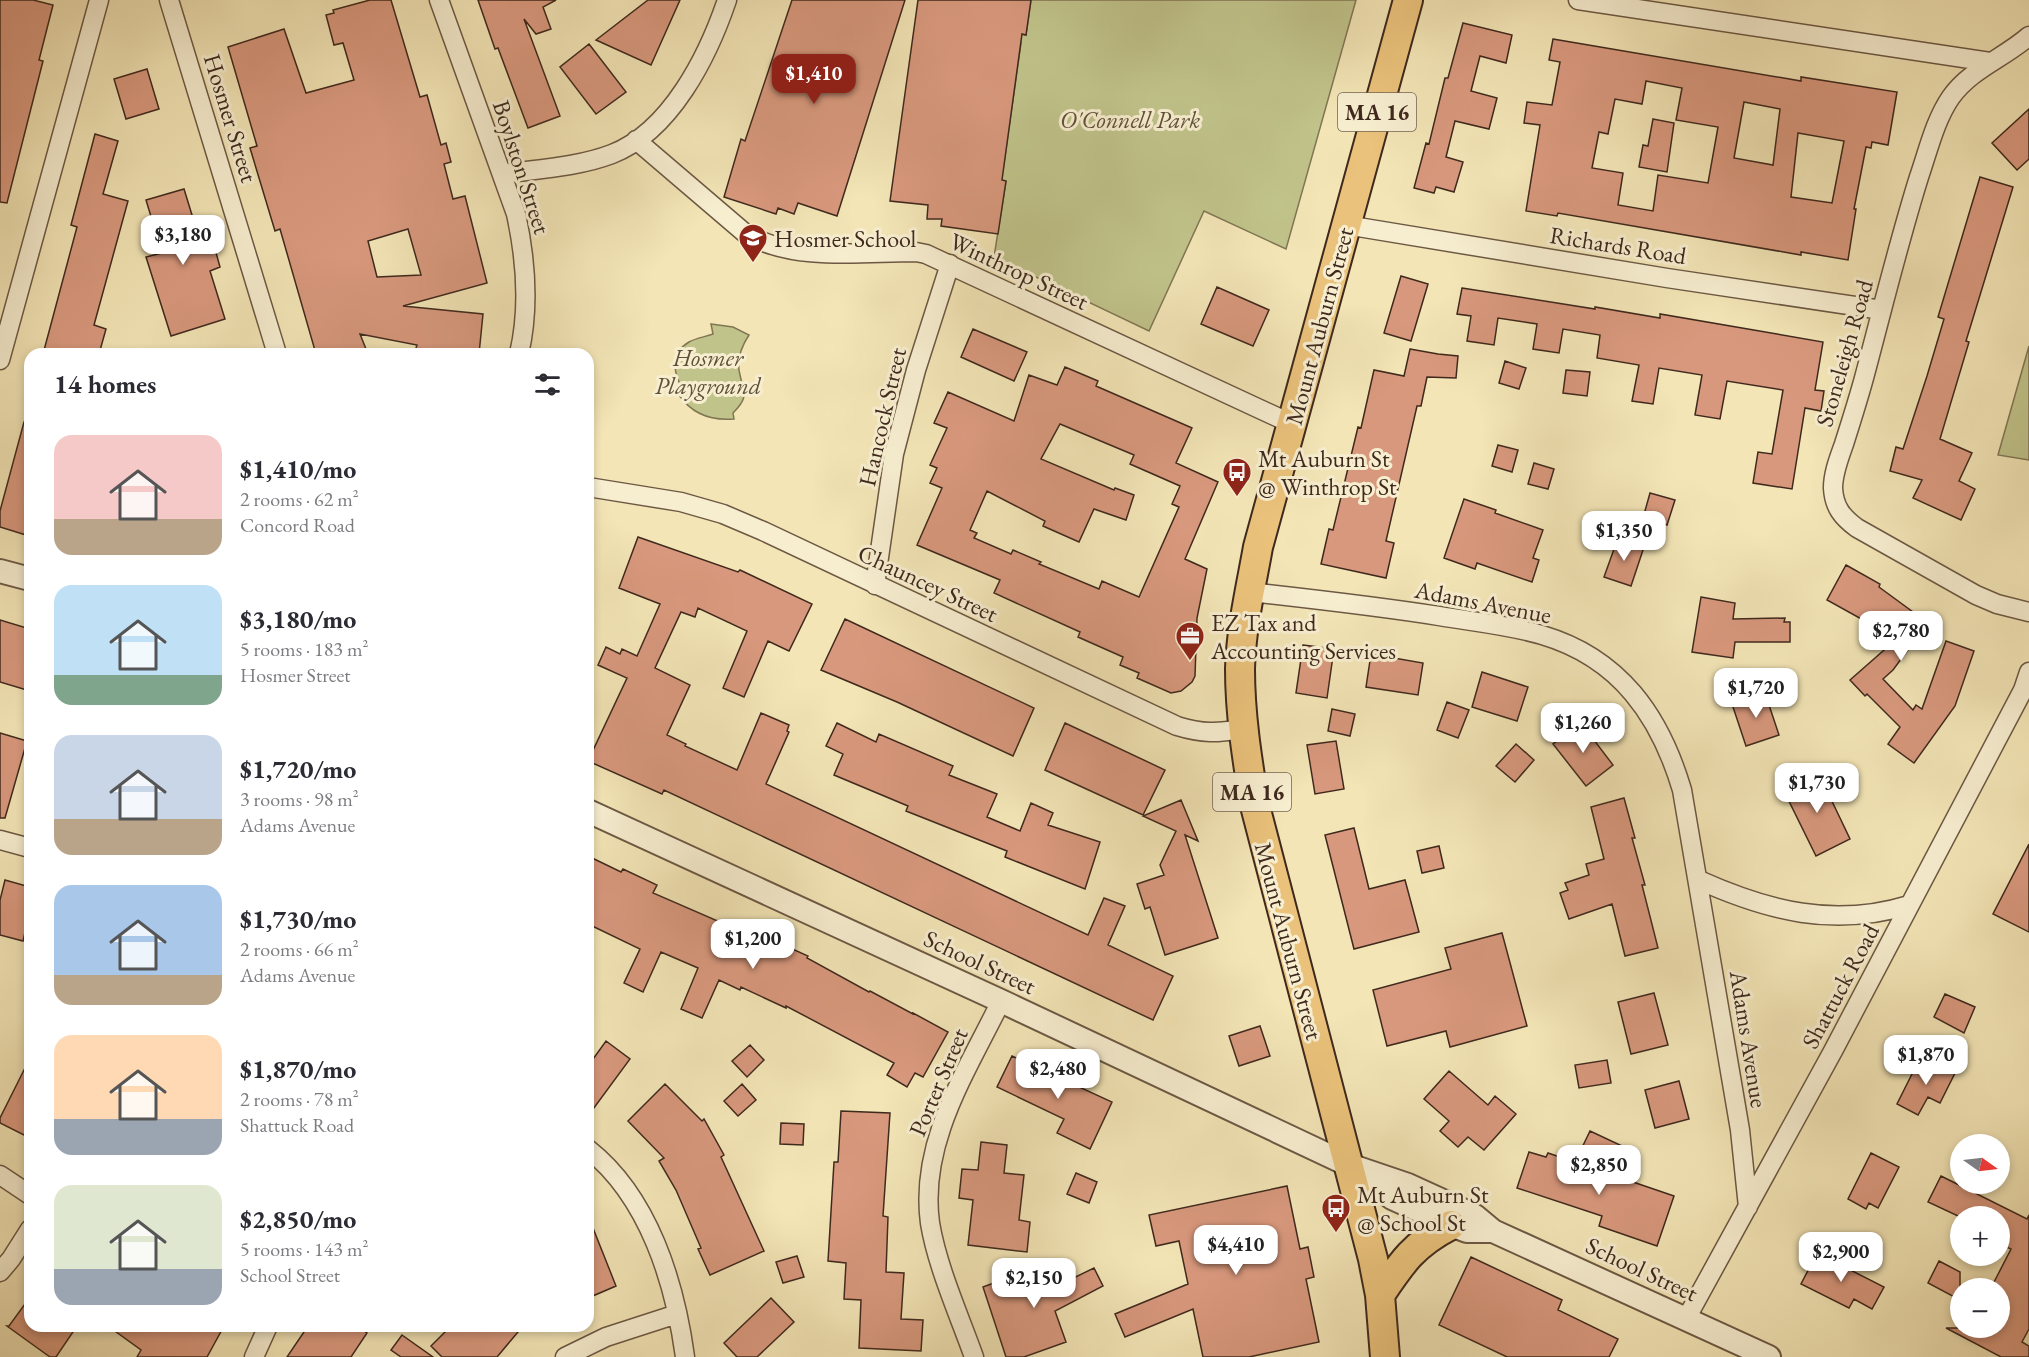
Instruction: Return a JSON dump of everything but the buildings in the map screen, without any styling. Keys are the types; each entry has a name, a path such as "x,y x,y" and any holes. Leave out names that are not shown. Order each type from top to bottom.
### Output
{"main road":[{"name":"Mount Auburn Street","path":"1385,1357 1380,1295 1372,1259 1254,802 1243,729 1240,668 1250,592 1261,537 1407,0"},
{"path":"1380,1295 1412,1251 1425,1240 1451,1225"}],"street":[{"path":"0,360 99,0"},
{"name":"Hosmer Street","path":"169,0 275,348"},
{"name":"Boylston Street","path":"439,0 519,224 526,280 525,315 520,348"},
{"path":"503,174 584,162 612,154 636,140 665,114 704,59 727,0"},
{"path":"1578,0 1990,62"},
{"name":"Stoneleigh Road","path":"2029,36 1967,79 1951,98 1939,122 1912,200 1833,486 1835,504 1843,518 1857,528 1976,595 1997,604 2029,612"},
{"name":"Winthrop Street","path":"636,140 746,234 761,242 805,252 916,252 950,264 1292,424"},
{"name":"Richards Road","path":"1346,225 1667,278 1882,310"},
{"name":"Hancock Street","path":"875,585 894,454 916,370 950,264"},
{"name":"Chauncey Street","path":"594,488 661,498 723,514 1177,726 1196,732 1216,733 1243,729"},
{"path":"0,571 24,577"},
{"name":"Adams Avenue","path":"1250,592 1392,609 1513,628 1544,636 1597,660 1620,678 1640,702 1658,727 1672,758 1682,790 1740,1130 1748,1207"},
{"name":"Shattuck Road","path":"1686,1319 1833,1051 2023,690 2029,672"},
{"name":"School Street","path":"594,814 1001,1001 1348,1165 1427,1193 1475,1216 1493,1231 1769,1357"},
{"path":"0,840 24,846"},
{"path":"1699,880 1739,897 1779,909 1814,914 1884,913 1910,905"},
{"name":"Porter Street","path":"974,1357 938,1257 930,1224 928,1195 930,1165 936,1139 944,1119 1001,1001"},
{"path":"594,1155 618,1177 654,1239 677,1314 685,1357"},
{"name":"School Street","path":"1348,1165 1392,1198 1451,1225 1467,1231 1493,1231"},
{"path":"0,1175 24,1191"},
{"path":"0,1272 24,1238"},
{"path":"565,1357 606,1337 677,1314"},
{"path":"254,1357 265,1332"}],"green space":[{"name":"O'Connell Park","path":"1031,0 1356,0 1286,249 1204,211 1149,331 994,257 1006,181 992,178 1003,170 1021,43 1016,33 1026,35"},
{"name":"Hosmer Playground","path":"711,324 733,327 749,335 739,359 744,395 733,413 734,419 717,419 702,415 684,402 679,395 683,389 675,370 676,358 689,342 713,334"},
{"path":"2029,346 2029,460 1998,455"}],"place":[{"name":"Hosmer School","path":"753,264"},
{"name":"Mt Auburn St @ Winthrop St","path":"1237,498"},
{"name":"EZ Tax and Accounting Services","path":"1190,662"},
{"name":"Mt Auburn St @ School St","path":"1336,1234"}]}
